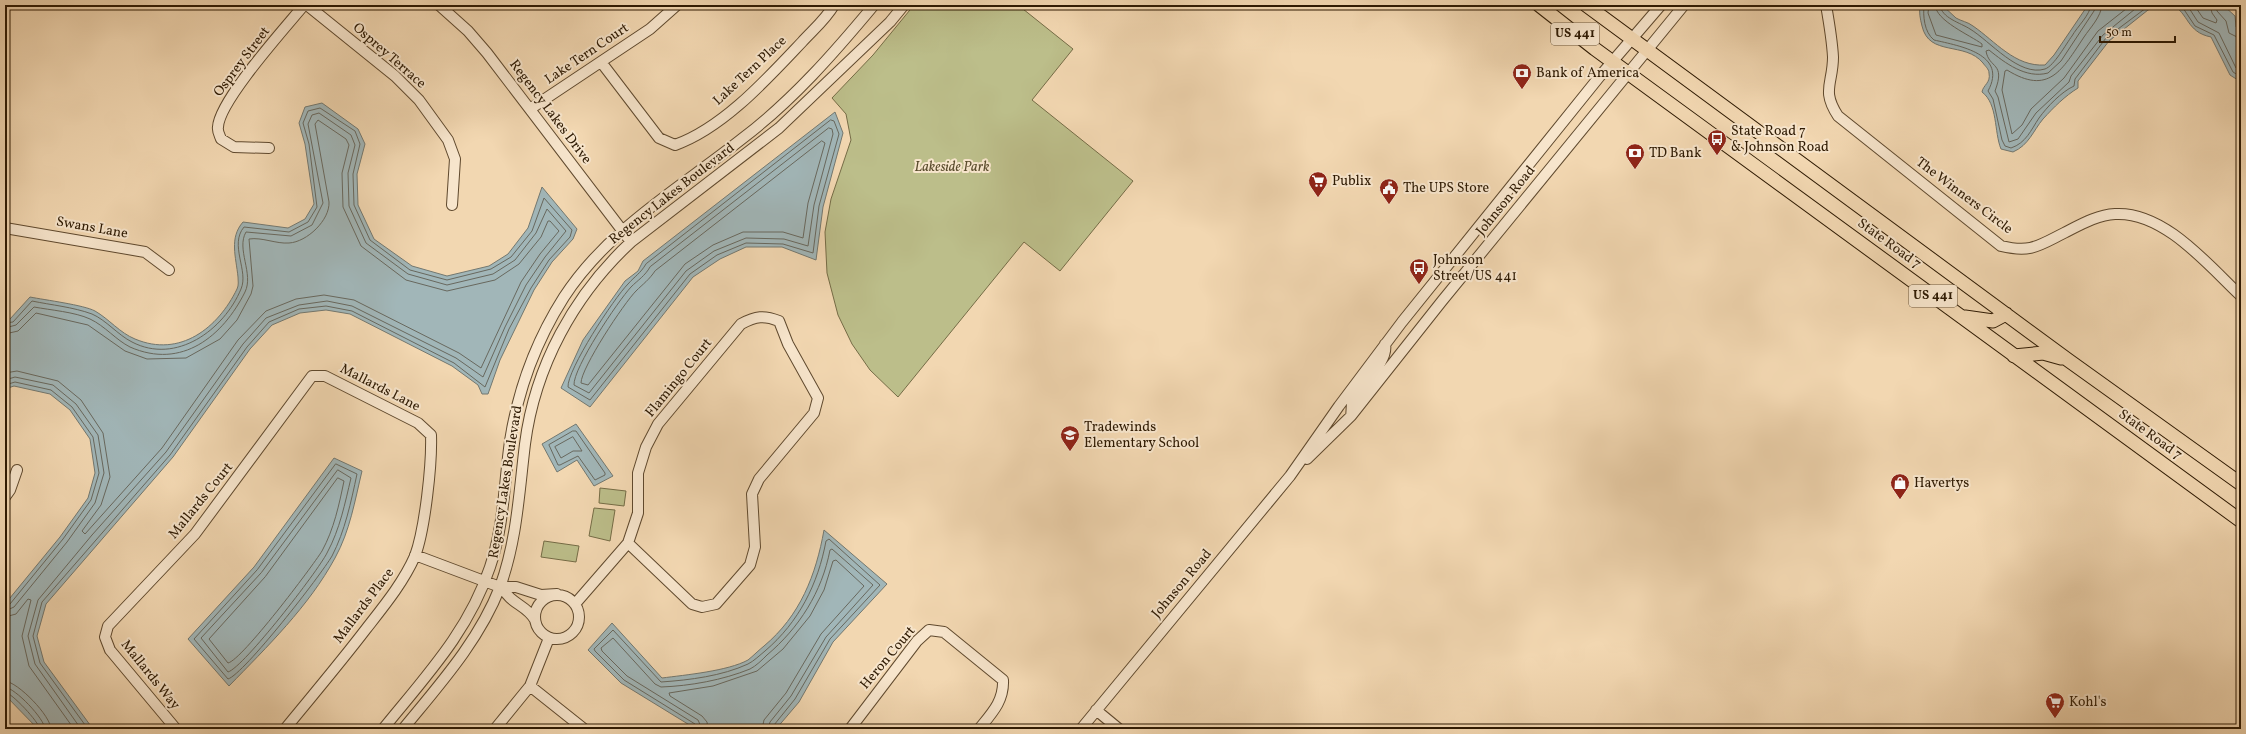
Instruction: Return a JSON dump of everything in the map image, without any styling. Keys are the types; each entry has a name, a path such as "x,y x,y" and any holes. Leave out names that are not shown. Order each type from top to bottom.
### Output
{"main road":[{"name":"State Road 7","path":"1539,5 1613,62 2241,521"},
{"name":"State Road 7","path":"1586,5 1646,51 2068,360 2241,484"},
{"path":"1960,316 1993,321 2006,314"},
{"path":"2014,356 2043,353 2068,360"}],"street":[{"name":"Osprey Street","path":"269,148 234,147 221,139 218,128 224,109 240,84 304,5"},
{"name":"Osprey Terrace","path":"307,5 396,76 419,100 448,140 455,160 452,206"},
{"name":"Regency Lakes Drive","path":"439,5 483,48 631,242"},
{"name":"Lake Tern Court","path":"530,109 650,29 677,5"},
{"name":"Lake Tern Place","path":"601,62 659,138 675,145 690,140 732,110 769,77 834,5"},
{"name":"Regency Lakes Boulevard","path":"382,729 451,645 468,619 485,581 501,524 510,440 517,406 535,350 564,297 593,259 621,230 745,137 779,108 810,78 874,5"},
{"name":"Regency Lakes Boulevard","path":"403,729 461,658 477,633 501,587 513,541 528,423 542,374 570,315 608,265 631,242 779,128 890,22 904,5"},
{"name":"Johnson Road","path":"1081,729 1290,476 1385,344 1613,62 1661,5"},
{"name":"Johnson Road","path":"1290,476 1351,416 1684,5"},
{"name":"The Winners Circle","path":"1826,5 1831,34 1833,59 1829,102 1838,116 2001,246 2019,250 2035,247 2094,218 2115,214 2140,217 2159,224 2170,232 2241,296"},
{"name":"Swans Lane","path":"5,228 145,252 169,270"},
{"name":"Flamingo Court","path":"575,604 628,543 638,513 638,473 646,447 658,424 741,324 754,316 768,316 779,321 788,344 818,398 814,413 759,479 752,494 755,547 750,565 716,604 702,607 692,604 628,543"},
{"path":"1351,416 1352,402 1357,393 1385,356 1385,344"},
{"name":"Mallards Lane","path":"312,376 325,376 418,423 431,435"},
{"name":"Mallards Court","path":"105,637 108,626 195,534 312,376"},
{"name":"Mallards Place","path":"285,729 388,601 403,580 415,555 423,517 432,450 431,435"},
{"path":"5,496 10,490 17,470"},
{"path":"415,555 501,587 510,586 542,594 557,594 564,596 575,604 579,617 575,630 563,638 549,638 539,631 535,620 526,609 511,601 501,587"},
{"path":"535,620 538,605 543,599 557,594"},
{"name":"Heron Court","path":"850,729 917,641 929,630 944,632 976,656 1003,680 1003,690 999,705 979,729"},
{"name":"Mallards Way","path":"105,637 110,650 176,729"},
{"path":"495,729 530,686 549,638"},
{"path":"530,686 584,729"},
{"path":"1096,710 1119,729"}],"green space":[{"name":"Lakeside Park","path":"914,5 1018,5 1073,49 1032,100 1133,181 1060,271 1024,242 898,397 870,370 852,344 838,315 827,273 825,232 831,199 851,140 846,114 832,98 873,55"},
{"path":"600,488 626,491 624,506 599,503"},
{"path":"594,508 615,510 610,541 589,536"},
{"path":"544,541 579,546 576,562 541,557"}],"water":[{"path":"1920,5 1942,5 1956,18 1971,25 2006,52 2024,62 2034,65 2045,65 2054,55 2088,5 2159,5 2148,10 2109,41 2078,81 2078,88 2055,106 2043,119 2027,142 2013,152 2001,149 1991,104 1982,92 1989,79 1988,69 1975,56 1967,52 1940,46 1932,42 1926,36 1922,26"},
{"path":"2172,5 2223,5 2235,16 2236,27 2241,30 2241,82 2230,75 2211,37 2203,35 2192,27 2178,8"},
{"path":"322,103 358,129 365,144 357,174 358,205 374,239 412,266 447,276 489,266 508,254 528,228 542,187 577,229 573,239 552,262 534,290 500,360 488,394 482,394 478,385 452,366 350,314 326,310 300,313 272,325 250,349 173,457 46,604 37,636 44,662 93,729 38,729 5,695 5,604 60,537 88,498 95,473 90,439 70,410 50,394 14,386 5,389 5,320 10,319 30,297 90,309 100,314 119,330 135,339 152,344 167,345 182,342 196,336 219,316 237,289 238,277 234,248 236,235 243,222 288,228 305,219 314,204 305,144 299,123 305,107"},
{"path":"835,112 843,133 823,207 816,260 782,247 746,247 720,259 693,277 590,407 561,388 583,340 625,281 638,271 643,261"},
{"path":"576,424 613,476 594,486 577,460 557,472 542,444"},
{"path":"334,458 362,471 352,515 340,548 325,576 313,593 272,641 229,686 188,639 254,567"},
{"path":"824,530 887,584 833,642 799,702 776,729 696,729 621,683 588,650 612,623 662,678 718,670 740,664 748,660 777,634 797,608 811,579 821,547"}],"place":[{"name":"Bank of America","path":"1522,90"},
{"name":"State Road 7 & Johnson Road","path":"1717,156"},
{"name":"TD Bank","path":"1635,170"},
{"name":"Publix","path":"1318,198"},
{"name":"The UPS Store","path":"1389,205"},
{"name":"Johnson Street/US 441","path":"1419,285"},
{"name":"Tradewinds Elementary School","path":"1070,452"},
{"name":"Havertys","path":"1900,500"},
{"name":"Kohl's","path":"2055,719"}]}
